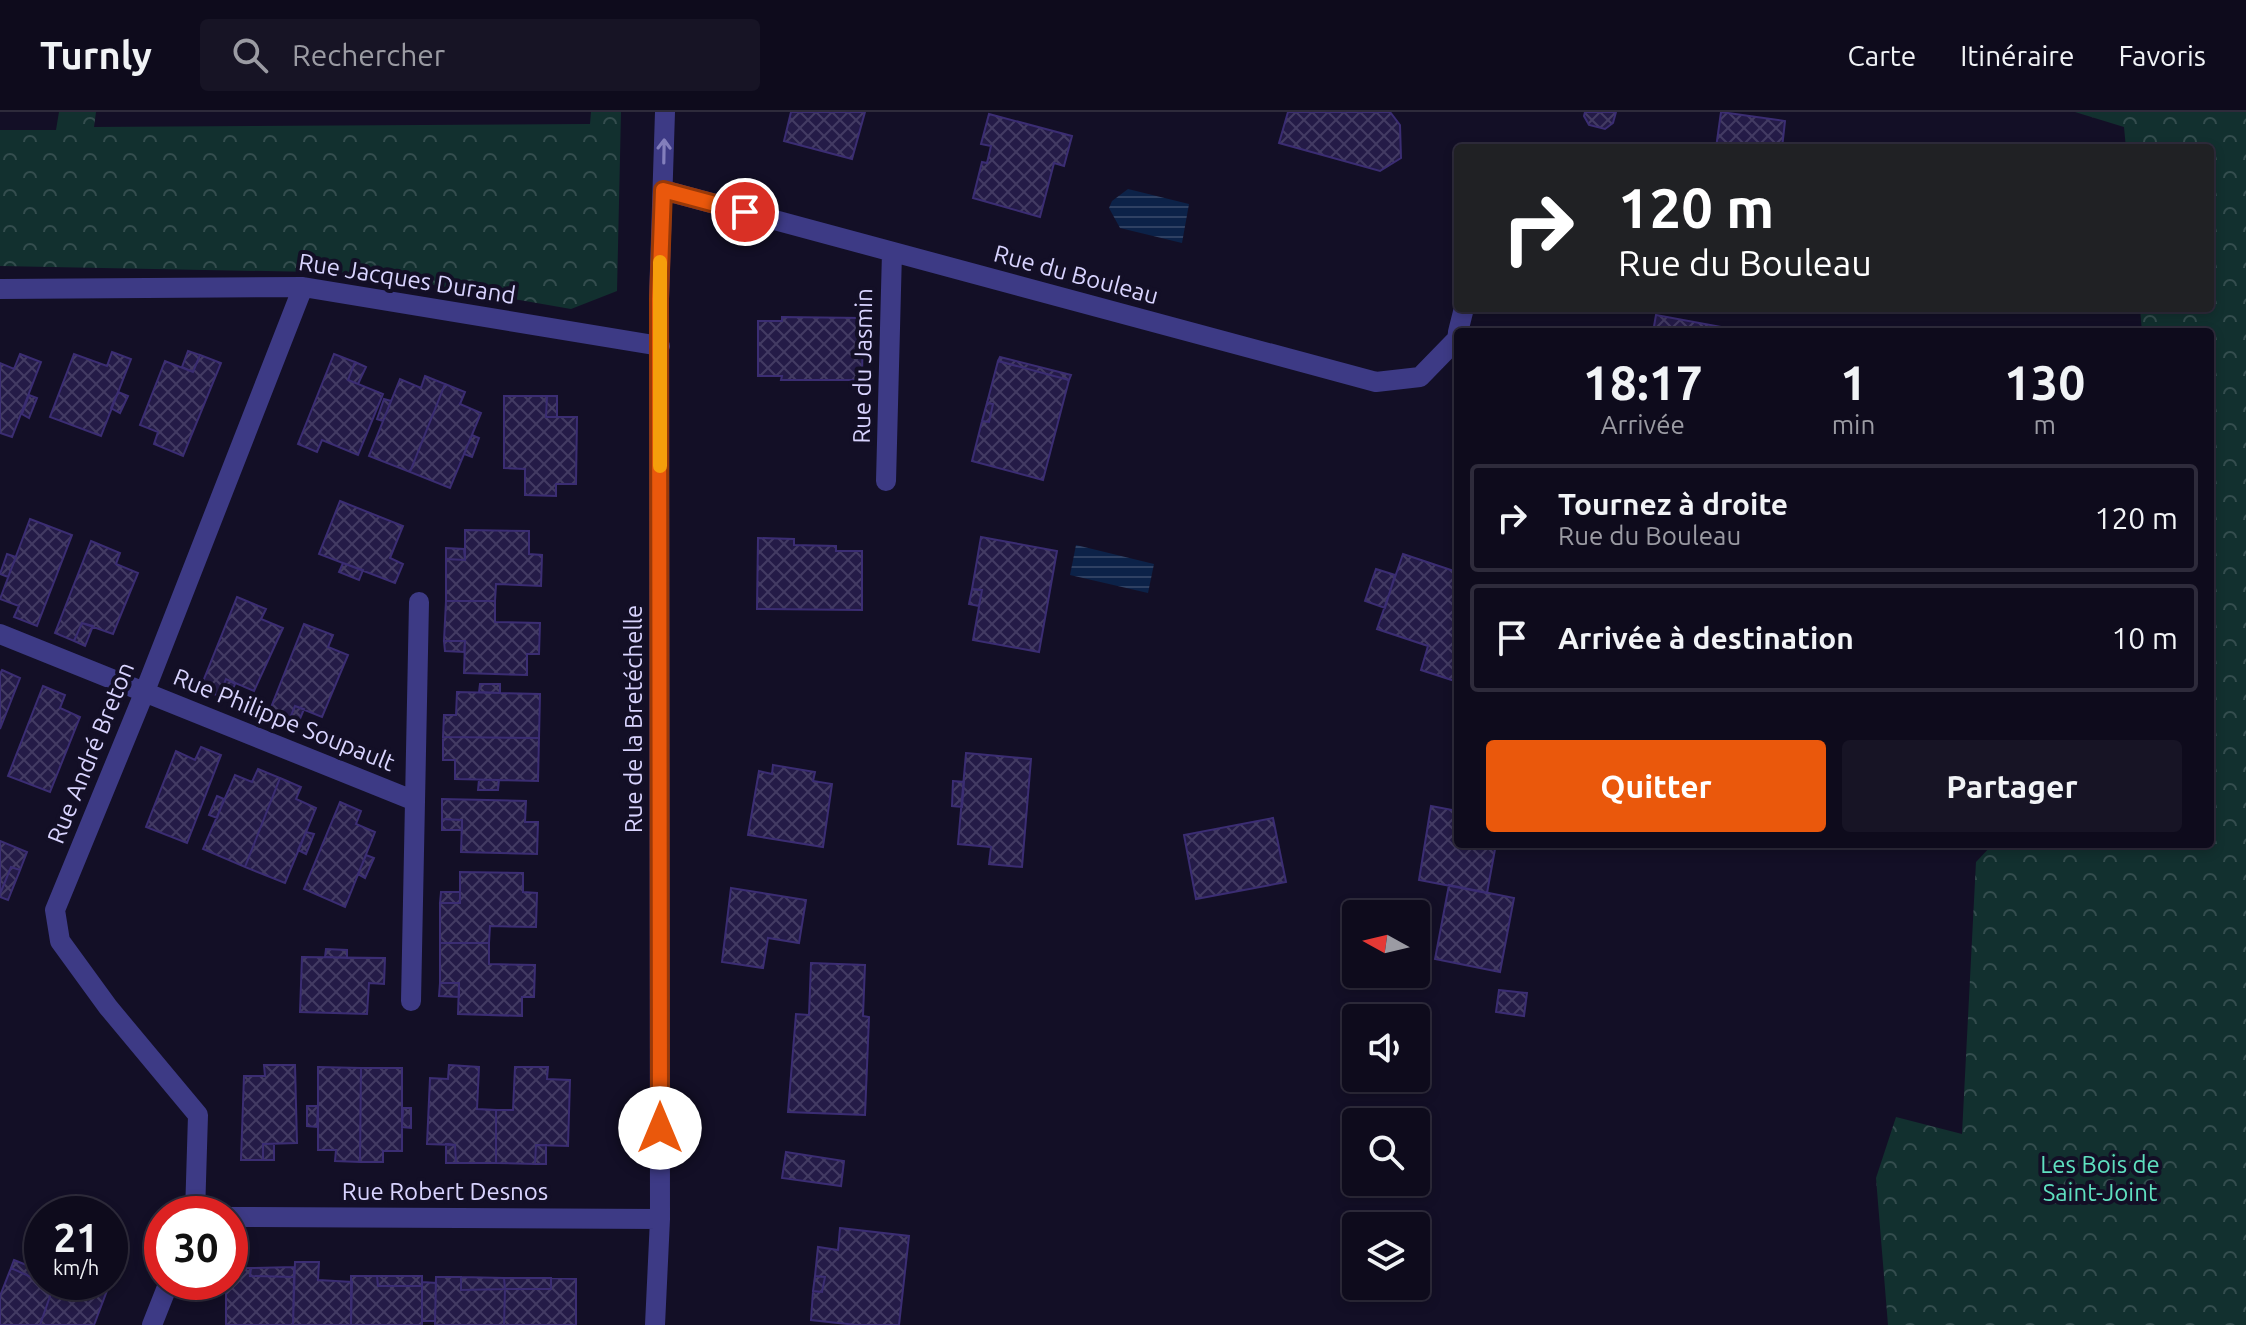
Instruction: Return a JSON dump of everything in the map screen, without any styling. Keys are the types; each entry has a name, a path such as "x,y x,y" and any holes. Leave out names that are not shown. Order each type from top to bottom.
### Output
{"street":[{"name":"Rue de la Bretéchelle","path":"655,1325 660,1219 659,299 665,112"},
{"name":"Rue du Bouleau","path":"663,190 1376,382 1420,377 1454,342"},
{"name":"Rue du Jasmin","path":"886,481 892,252"},
{"name":"Rue Jacques Durand","path":"0,289 303,287 660,346"},
{"name":"Rue André Breton","path":"196,1196 198,1115 108,1007 60,941 55,910 145,691 303,287"},
{"name":"Rue Philippe Soupault","path":"411,1001 419,602"},
{"name":"Rue Philippe Soupault","path":"0,634 415,801"},
{"name":"Rue Robert Desnos","path":"248,1217 660,1219"},
{"path":"152,1325 162,1300"}],"green space":[{"path":"59,112 96,112 94,127 590,124 591,112 621,112 617,291 571,309 365,273 0,266 0,130 56,130"},
{"name":"Les Bois de Saint-Joint","path":"2075,112 2246,112 2246,1325 1888,1325 1876,1178 1896,1117 1962,1134 1976,862 1989,848 2214,848 2214,328 2142,328 2140,312 2214,312 2214,144 2126,144 2124,127"}],"water":[{"path":"1128,189 1189,204 1182,243 1120,228 1109,208 1112,201"},
{"path":"1076,545 1154,564 1148,593 1070,575"}],"building":[{"path":"791,112 865,112 852,159 784,141"},
{"path":"1288,112 1390,112 1400,125 1401,158 1380,171 1279,143"},
{"path":"1585,112 1616,112 1613,123 1605,129 1589,125"},
{"path":"1721,112 1785,121 1782,144 1717,144"},
{"path":"989,114 1072,136 1064,166 1054,163 1040,217 973,198 982,162 987,163 991,146 981,144"},
{"path":"1656,315 1727,328 1654,328"},
{"path":"782,317 863,318 862,380 781,380 782,376 758,376 758,321 782,321"},
{"path":"188,351 200,355 193,372 182,367"},
{"path":"112,352 131,359 101,436 50,417 74,354 107,366"},
{"path":"20,354 41,362 12,437 0,433 0,363 14,369"},
{"path":"334,354 355,362 348,380 383,394 358,455 322,440 317,452 298,444"},
{"path":"200,355 221,363 183,456 154,444 158,432 140,425 165,361 193,372"},
{"path":"1000,357 1071,375 1069,380 998,361"},
{"path":"998,361 1069,380 1043,480 972,461 982,421 989,422 993,404 987,403"},
{"path":"355,362 366,367 358,384 348,380"},
{"path":"425,376 445,384 410,472 369,456 400,379 421,388"},
{"path":"445,384 465,392 460,404 481,413 450,488 410,472"},
{"path":"118,392 128,396 120,413 111,408"},
{"path":"29,395 37,398 29,418 22,414"},
{"path":"504,396 547,396 546,417 577,417 576,484 556,484 556,496 525,495 525,469 504,468"},
{"path":"547,396 557,396 557,417 546,417"},
{"path":"384,399 391,401 383,421 377,419"},
{"path":"987,403 993,404 989,422 982,421"},
{"path":"472,435 479,438 472,457 464,454"},
{"path":"340,501 403,526 390,558 403,564 395,583 319,554"},
{"path":"30,519 72,535 37,626 14,617 19,606 0,599"},
{"path":"465,530 529,531 529,554 542,555 541,586 496,584 495,601 446,601 446,559 465,560"},
{"path":"981,537 1057,551 1039,652 973,640 982,590 972,589"},
{"path":"758,538 794,539 794,545 836,546 836,551 862,551 862,610 757,609"},
{"path":"91,541 120,553 116,564 138,573 113,634 82,623 74,641 55,633"},
{"path":"446,548 464,549 465,560 446,559"},
{"path":"7,554 16,557 8,577 0,574"},
{"path":"1403,554 1454,571 1454,681 1421,670 1428,646 1377,629"},
{"path":"343,563 363,570 359,580 339,572"},
{"path":"1376,569 1395,575 1385,608 1365,601"},
{"path":"972,589 982,590 979,606 969,604"},
{"path":"237,597 266,609 261,619 283,628 254,691 226,679 219,696 200,689"},
{"path":"446,601 495,601 495,622 540,623 539,654 527,654 527,675 464,673 465,641 444,641"},
{"path":"82,623 93,626 85,646 74,641"},
{"path":"304,624 333,635 328,647 348,655 322,717 295,706 288,723 268,715"},
{"path":"444,641 465,641 464,652 445,651"},
{"path":"2,670 20,678 0,729 0,674"},
{"path":"226,679 235,684 229,699 219,696"},
{"path":"480,684 500,684 500,693 479,692"},
{"path":"43,686 65,695 60,708 80,717 50,792 8,776"},
{"path":"457,692 540,694 539,738 443,737 444,715 456,715"},
{"path":"295,706 304,709 297,726 288,723"},
{"path":"443,737 539,738 538,781 455,779 455,760 443,760"},
{"path":"201,747 221,755 187,843 146,827 176,751 195,760"},
{"path":"966,753 1031,759 1022,867 989,864 991,847 958,844"},
{"path":"773,765 815,772 813,781 832,784 823,847 748,835 759,771 772,774"},
{"path":"258,769 280,778 245,867 203,849 235,775 252,782"},
{"path":"280,778 301,787 296,799 316,808 285,883 245,867"},
{"path":"479,780 499,780 498,790 478,790"},
{"path":"953,781 964,782 962,807 952,806"},
{"path":"217,796 224,799 217,818 209,815"},
{"path":"442,799 526,801 525,822 538,822 537,854 461,852 462,820 442,819"},
{"path":"340,802 361,811 356,824 375,832 345,907 304,889"},
{"path":"1431,806 1454,810 1454,848 1495,848 1487,893 1419,880"},
{"path":"1273,818 1286,882 1196,899 1184,835"},
{"path":"442,819 462,820 462,830 442,830"},
{"path":"306,832 314,834 306,854 298,850"},
{"path":"0,841 27,852 20,870 11,867 0,894"},
{"path":"366,855 374,858 365,878 358,874"},
{"path":"11,867 20,870 8,900 0,894"},
{"path":"460,872 523,873 523,892 537,893 536,927 490,926 489,943 440,943 440,903 460,903"},
{"path":"1449,885 1514,898 1500,972 1435,959"},
{"path":"731,888 806,900 799,943 768,938 763,968 722,962"},
{"path":"441,892 460,892 460,903 440,903"},
{"path":"440,943 489,943 489,964 535,965 534,997 522,997 522,1016 458,1014 459,983 440,983"},
{"path":"326,949 347,950 347,958 325,957"},
{"path":"302,957 385,958 384,984 369,983 367,1014 300,1012"},
{"path":"811,963 865,965 863,1016 869,1017 865,1115 788,1112 796,1014 809,1015"},
{"path":"440,983 459,983 459,997 439,996"},
{"path":"1499,990 1527,993 1524,1016 1496,1012"},
{"path":"264,1065 295,1065 297,1143 263,1144 263,1160 241,1160 244,1076 265,1076"},
{"path":"449,1065 479,1067 477,1109 496,1110 496,1163 456,1163 455,1145 427,1144 430,1078 448,1079"},
{"path":"318,1067 361,1068 360,1162 335,1161 336,1150 318,1150"},
{"path":"515,1067 548,1067 547,1079 570,1080 568,1146 536,1145 535,1164 496,1163 496,1110 513,1110"},
{"path":"361,1068 402,1068 402,1151 383,1151 383,1162 360,1162"},
{"path":"307,1106 318,1106 317,1127 307,1126"},
{"path":"403,1108 411,1108 411,1128 402,1127"},
{"path":"263,1144 274,1144 274,1160 263,1160"},
{"path":"446,1144 455,1145 456,1163 446,1163"},
{"path":"536,1145 546,1145 546,1164 535,1164"},
{"path":"786,1152 844,1161 841,1186 782,1178"},
{"path":"840,1228 909,1236 899,1325 856,1325 811,1320 813,1291 822,1292 825,1277 815,1276 818,1247 838,1250"},
{"path":"14,1260 24,1264 24,1274 11,1268"},
{"path":"295,1262 319,1262 318,1280 352,1282 351,1325 293,1325"},
{"path":"294,1267 294,1277 250,1276 251,1268"},
{"path":"11,1268 24,1274 24,1300 49,1300 40,1325 0,1325 0,1296"},
{"path":"248,1268 251,1268 250,1276 294,1277 293,1325 226,1325 226,1300 248,1300"},
{"path":"351,1276 377,1276 378,1286 422,1286 422,1325 351,1325"},
{"path":"377,1276 422,1276 422,1286 378,1286"},
{"path":"815,1276 825,1277 822,1292 813,1291"},
{"path":"436,1277 461,1277 461,1290 505,1289 504,1325 435,1325"},
{"path":"461,1277 504,1278 505,1289 461,1290"},
{"path":"504,1278 551,1278 551,1289 505,1289"},
{"path":"551,1278 576,1279 576,1325 504,1325 505,1289 551,1289"},
{"path":"422,1282 436,1283 435,1321 422,1321"},
{"path":"49,1300 103,1300 94,1325 40,1325"}],"slow traffic":[{"path":"660,262 660,466"}],"route":[{"path":"660,1128 659,299 663,190 745,212"}]}
